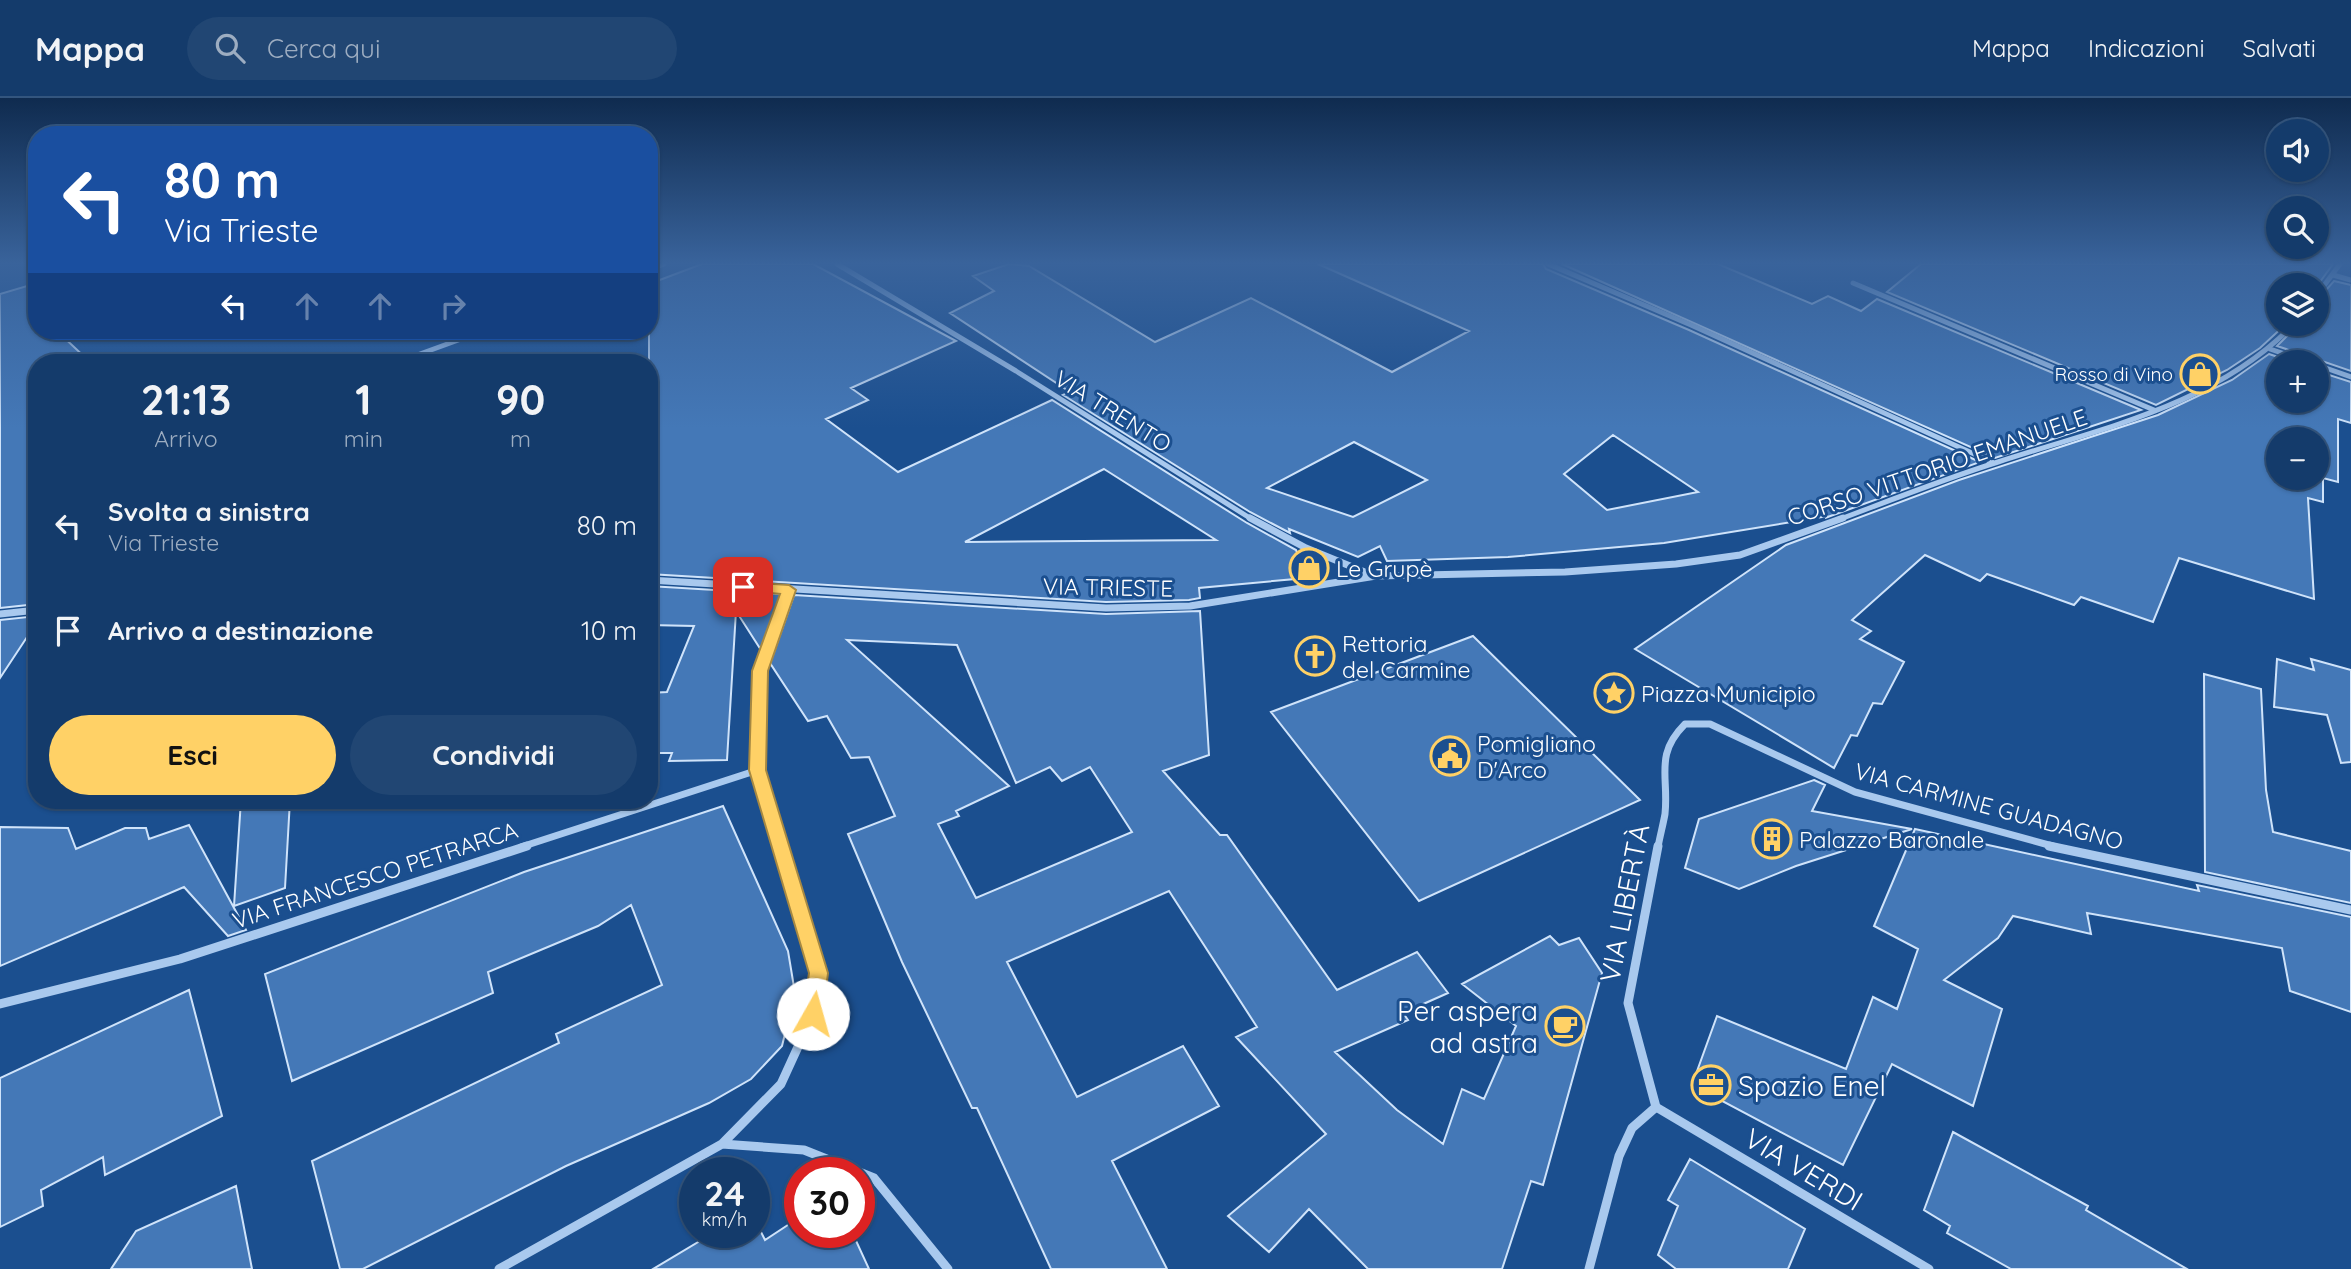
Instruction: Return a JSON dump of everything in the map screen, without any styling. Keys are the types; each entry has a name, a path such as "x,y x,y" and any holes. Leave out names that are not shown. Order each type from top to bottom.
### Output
{"street":[{"name":"VIA TRENTO","path":"932,319 1214,496 1337,564 1376,576"},
{"path":"1670,319 1994,463"},
{"path":"1937,319 2155,411"},
{"name":"CORSO VITTORIO EMANUELE","path":"1565,572 1676,564 1740,555 1994,463 2155,411 2217,385 2270,349 2282,336"},
{"path":"420,354 458,340"},
{"path":"2329,369 2351,377"},
{"name":"VIA TRIESTE","path":"658,581 1106,608 1214,603 1376,576 1565,572"},
{"path":"499,1269 722,1144 781,1084 813,1014 818,973 758,770 760,671 789,590"},
{"path":"0,614 28,611"},
{"name":"VIA LIBERTÀ","path":"1656,1107 1628,1003 1665,812 1663,767 1670,739 1685,724 1710,724"},
{"name":"VIA CARMINE GUADAGNO","path":"1710,724 1852,791 1964,824 2058,849 2351,910"},
{"name":"VIA FRANCESCO PETRARCA","path":"658,803 758,770"},
{"name":"VIA FRANCESCO PETRARCA","path":"0,1004 180,959 639,809"},
{"path":"1589,1269 1619,1156 1632,1128 1656,1107"},
{"name":"VIA VERDI","path":"1656,1107 1929,1269"},
{"path":"722,1144 804,1150 874,1178 948,1269"}],"building":[{"path":"0,319 28,319 28,340 67,340 81,354 28,354 28,605 0,608"},
{"path":"658,319 914,319 956,341 851,388 868,400 826,419 898,472 1052,400 1247,523 1296,550 1306,578 1199,588 1200,598 1189,600 1106,602 658,575 658,354 649,354 649,340 658,340","holes":["1104,469 1216,540 965,542"]},
{"path":"959,319 1116,319 1155,342 1206,319 1290,319 1392,372 1469,331 1441,319 1662,319 1980,462 1825,518 1828,516 1664,543 1508,557 1387,561 1380,546 1358,557 1289,529 1290,533 1250,512 1063,395 1070,392","holes":["1613,435 1698,492 1607,510 1564,474","1354,442 1427,480 1353,517 1267,488"]},
{"path":"1684,319 1924,319 2141,410 1995,458"},
{"path":"1950,319 2266,319 2266,336 2273,336 2227,370 2156,405"},
{"path":"2329,319 2351,319 2351,371 2329,363 2329,350 2289,350 2277,346 2287,336 2329,336"},
{"path":"2266,356 2266,413 2329,413 2329,375 2351,382 2351,423 2338,419 2338,482 2329,480 2329,427 2266,427 2266,490 2323,490 2323,502 2308,498 2314,599 2179,558 2153,622 2081,597 2074,605 1987,574 1980,581 1925,555 1852,620 1871,631 1860,639 1904,662 1882,704 1873,703 1857,736 1851,735 1834,768 1635,649 1786,545 1959,480 2158,415 2232,380"},
{"path":"658,587 781,594 761,650 736,611 727,760 669,761 672,753 658,753 658,692 667,692 694,626 658,625"},
{"path":"794,595 1106,614 1200,611 1209,755 1163,771 1220,835 1227,835 1337,990 1417,952 1448,993 1403,1013 1408,1020 1335,1052 1397,1110 1443,1144 1462,1089 1484,1099 1516,1026 1462,984 1550,936 1559,945 1579,938 1602,973 1543,1185 1531,1181 1502,1269 1368,1269 1309,1209 1269,1252 1228,1216 1326,1134 1236,1037 1257,1027 1169,891 1007,962 1077,1097 1183,1046 1219,1106 1112,1161 1167,1269 1051,1269 977,1108 972,1108 902,962 848,834 895,816 869,757 851,758 827,716 808,721 770,663","holes":["847,640 957,645 1016,783 1050,767 1062,781 1090,767 1132,832 976,898 938,824 959,816 956,811 1009,786"]},
{"path":"28,617 28,636 0,678 0,620"},
{"name":"Pomigliano D'Arco","path":"1473,636 1640,800 1419,901 1271,712"},
{"path":"2277,659 2314,670 2311,659 2351,670 2351,762 2341,763 2327,715 2274,707"},
{"path":"2204,674 2261,689 2266,790 2273,832 2351,851 2351,903 2205,872"},
{"name":"Palazzo Baronale","path":"1814,780 1825,785 1812,811 1912,829 1796,866 1739,889 1685,868 1699,819"},
{"path":"723,806 788,951 795,993 782,1046 751,1079 709,1103 566,1166 363,1269 340,1269 312,1161 559,1043 556,1034 662,985 631,905 598,926 488,972 493,993 292,1081 265,974 524,872"},
{"path":"240,809 289,809 285,888 234,906"},
{"path":"189,825 246,930 228,936 184,887 0,966 0,827 68,828 76,849 125,828 146,828 149,839"},
{"path":"1915,829 2199,891 2197,885 2351,917 2351,1012 2290,991 2282,948 2087,913 2091,934 2013,916 1998,938 1944,980 2002,1009 1973,1106 1892,1064 1843,1165 1692,1085 1717,1016 1846,1069 1873,997 1897,1009 1918,949 1874,926"},
{"path":"189,990 222,1116 105,1175 103,1157 41,1190 43,1206 0,1227 0,1078"},
{"path":"1953,1132 2088,1206 2086,1210 2187,1269 2011,1269 1947,1233 1950,1226 1924,1210"},
{"path":"1690,1159 1805,1229 1788,1269 1676,1269 1658,1255 1678,1206 1668,1200"},
{"path":"236,1186 252,1269 111,1269 136,1231"},
{"path":"784,1228 784,1248 859,1248 869,1269 653,1269 688,1248 770,1248 770,1237"}],"place":[{"name":"Rosso di Vino","path":"2200,374"},
{"name":"Le Grupè","path":"1309,568"},
{"name":"Rettoria del Carmine","path":"1315,656"},
{"name":"Piazza Municipio","path":"1614,693"},
{"name":"Pomigliano D'Arco","path":"1450,756"},
{"name":"Palazzo Baronale","path":"1772,839"},
{"name":"Per aspera ad astra","path":"1565,1026"},
{"name":"Spazio Enel","path":"1711,1085"}],"route":[{"path":"743,587 789,590 760,671 758,770 818,973 813,1014"}]}
